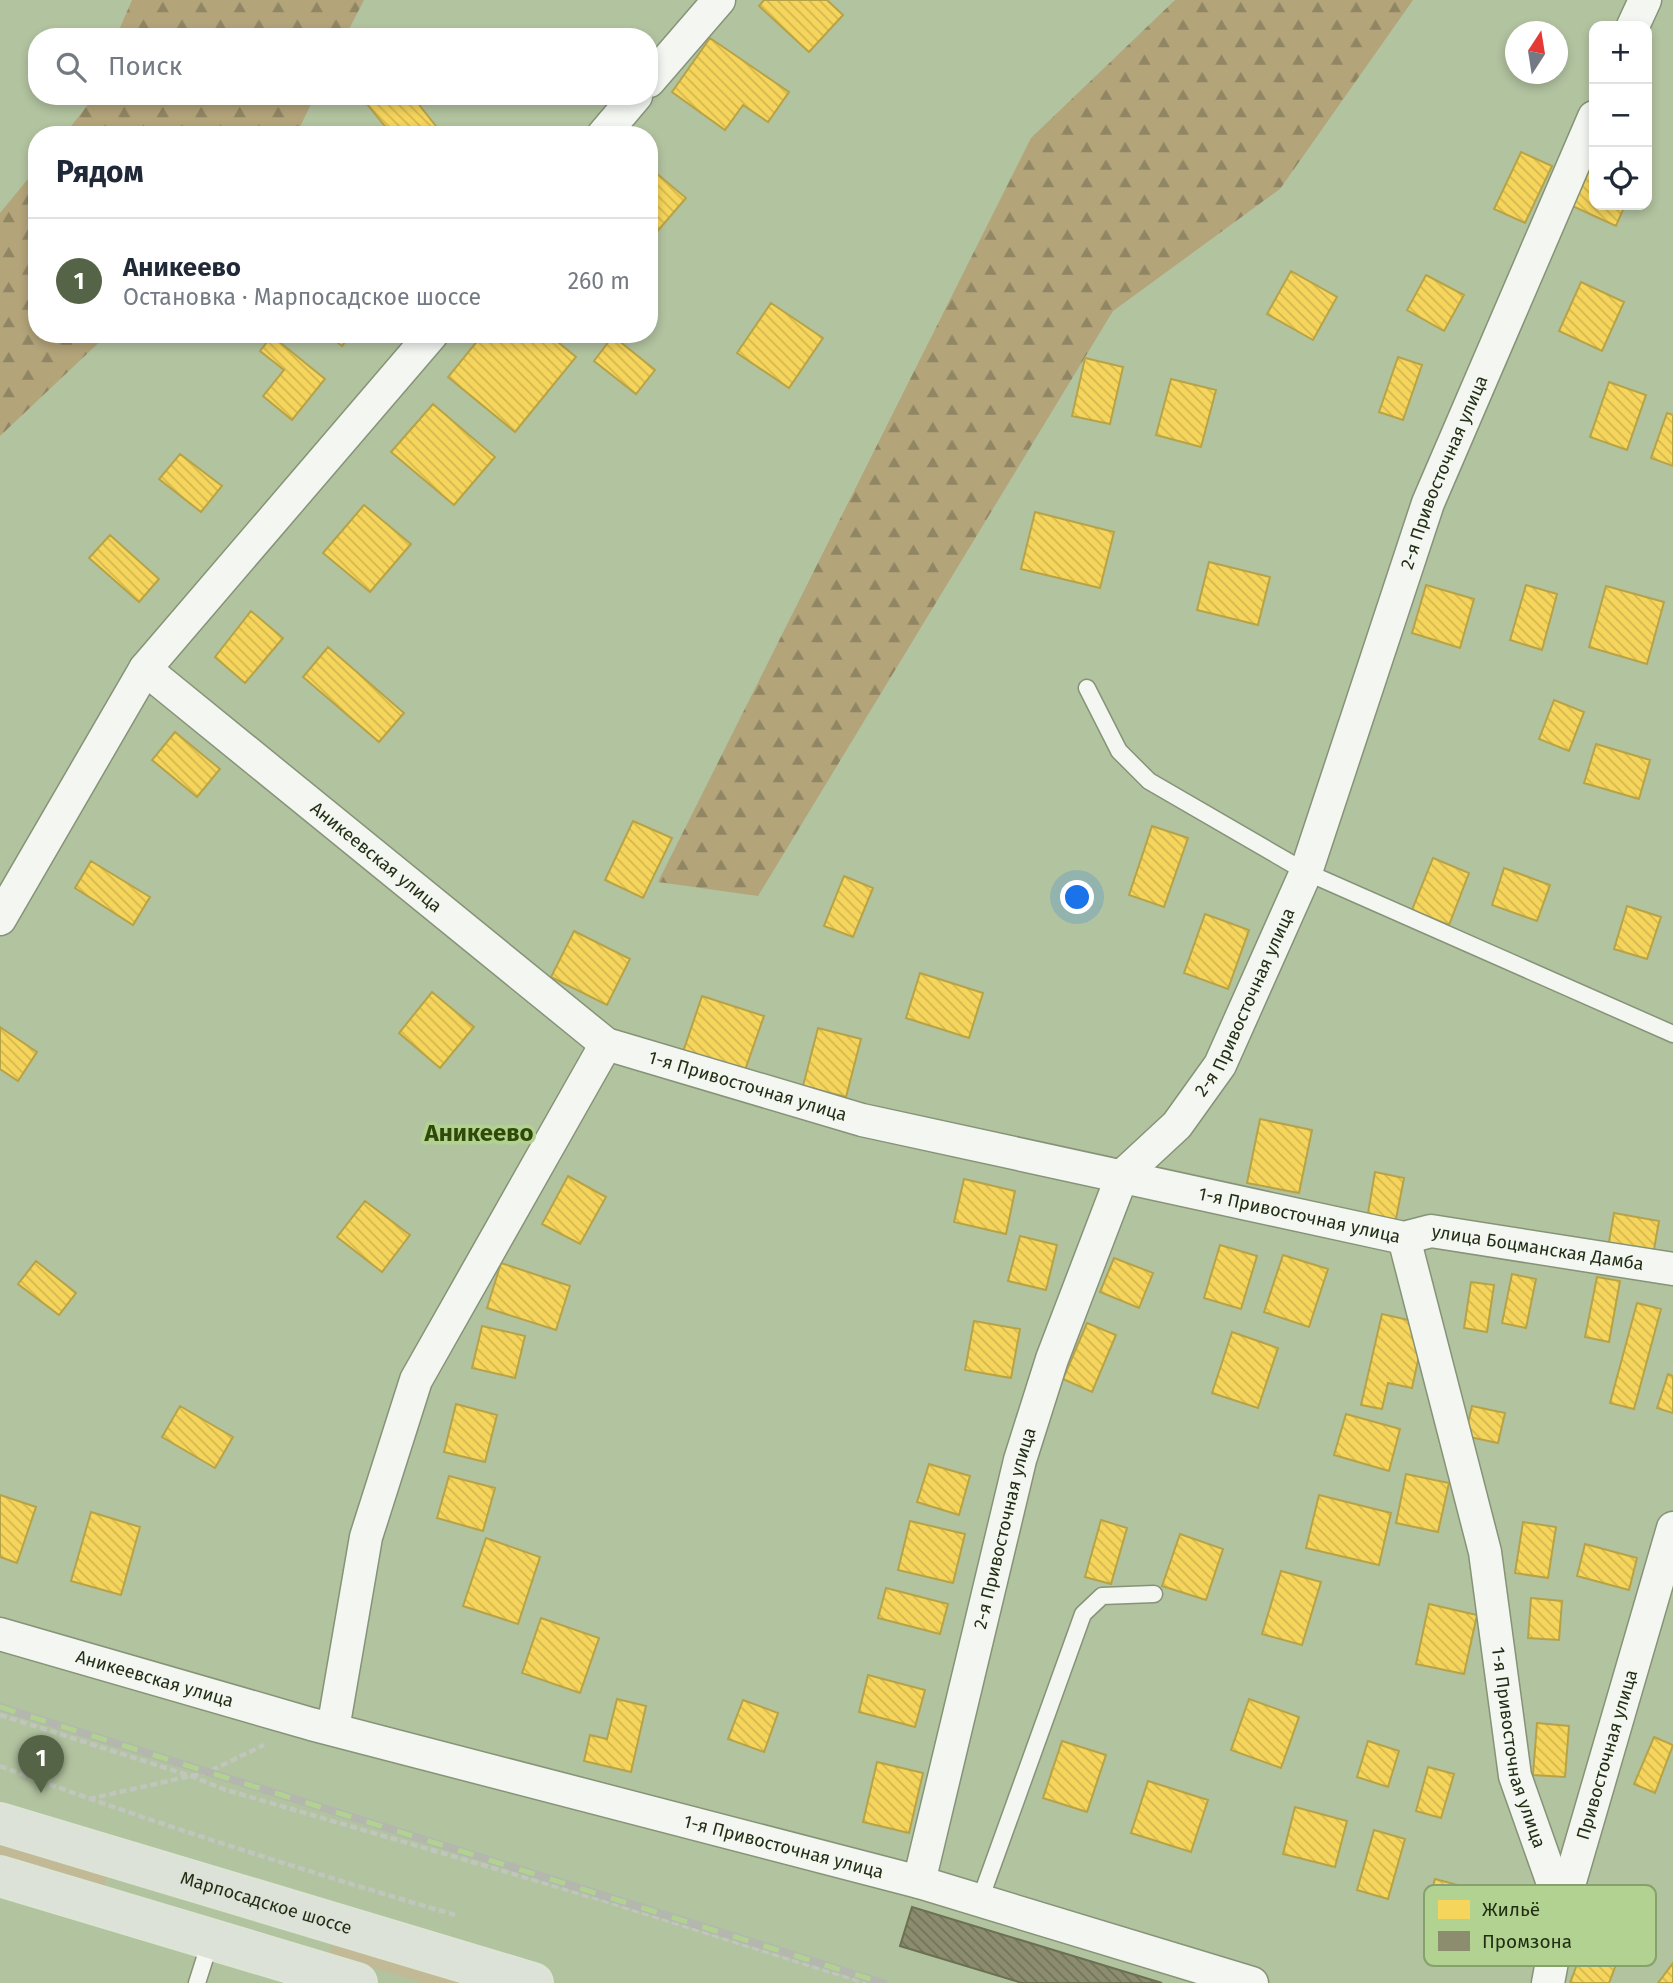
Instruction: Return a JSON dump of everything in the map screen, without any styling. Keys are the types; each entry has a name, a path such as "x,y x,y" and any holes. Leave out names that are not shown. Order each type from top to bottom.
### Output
{"main road":[{"name":"Марпосадское шоссе","path":"0,1823 533,1983"},
{"path":"0,1876 357,1983"},
{"path":"211,1939 225,1890"}],"street":[{"path":"658,71 719,0"},
{"path":"1635,21 1645,0"},
{"path":"611,126 628,105"},
{"name":"2-я Привосточная улица","path":"919,1882 1020,1460 1052,1359 1122,1176 1177,1125 1220,1065 1306,872 1429,503 1589,129"},
{"path":"0,919 145,669 424,343"},
{"name":"Аникеевская улица","path":"145,669 606,1044"},
{"path":"322,1727 366,1537 416,1380 606,1044"},
{"name":"1-я Привосточная улица","path":"606,1044 862,1120 1405,1238 1485,1552 1515,1776 1554,1885"},
{"name":"улица Боцманская Дамба","path":"1405,1238 1431,1231 1673,1269"},
{"name":"Привосточная улица","path":"1569,1885 1673,1528"},
{"name":"Аникеевская улица","path":"0,1634 322,1727"},
{"name":"1-я Привосточная улица","path":"322,1727 919,1882 1252,1983"}],"lane":[{"path":"1087,688 1119,751 1149,781 1306,872 1673,1034"},
{"path":"980,1899 1083,1614 1102,1596 1154,1594"},
{"path":"197,1983 211,1939"}],"path":[{"path":"0,1715 191,1776 223,1789 599,1899 866,1983"},
{"path":"89,1799 208,1772 322,1727"},
{"path":"0,1766 89,1799 455,1915"}],"shaded area":[{"path":"0,1841 108,1874 104,1887 0,1855"},
{"path":"333,1942 470,1983 423,1983 329,1955"}],"green space":[{"path":"132,0 364,0 350,28 120,28"},
{"path":"1175,0 1413,0 1280,189 1113,311 758,896 658,882 1031,138"},
{"path":"311,105 300,126 71,126 87,106"},
{"path":"28,179 28,343 98,343 0,436 0,213"}],"building: Жильё":[{"path":"764,0 827,0 843,15 809,52 759,6"},
{"path":"710,38 789,92 768,122 743,105 725,130 672,92"},
{"path":"368,105 419,105 436,126 385,126"},
{"path":"1521,152 1552,166 1525,223 1494,209"},
{"path":"1589,157 1589,210 1623,210 1616,226 1568,204"},
{"path":"658,175 686,198 658,231"},
{"path":"1291,271 1337,297 1313,340 1267,314"},
{"path":"1426,275 1464,295 1444,331 1407,310"},
{"path":"1581,282 1624,302 1602,351 1559,331"},
{"path":"771,303 823,338 789,388 737,353"},
{"path":"266,343 281,343 325,379 292,420 263,396 284,370 260,351"},
{"path":"476,343 559,343 576,357 515,432 448,377"},
{"path":"608,343 622,343 655,370 636,394 594,361"},
{"path":"1398,357 1422,365 1403,420 1379,412"},
{"path":"1085,358 1123,367 1110,424 1072,416"},
{"path":"1171,379 1216,390 1201,447 1156,435"},
{"path":"1609,382 1646,395 1627,450 1590,437"},
{"path":"433,404 495,457 454,505 391,452"},
{"path":"1667,413 1673,415 1673,466 1651,458"},
{"path":"180,454 222,486 201,512 159,479"},
{"path":"364,505 411,544 370,592 323,553"},
{"path":"1035,512 1114,532 1100,588 1021,569"},
{"path":"110,535 159,579 139,602 89,558"},
{"path":"1209,562 1270,577 1258,625 1197,610"},
{"path":"1426,585 1474,599 1460,648 1412,633"},
{"path":"1526,585 1557,594 1542,650 1510,640"},
{"path":"1606,586 1664,602 1647,664 1589,647"},
{"path":"251,611 283,638 245,683 215,657"},
{"path":"328,647 404,713 379,742 303,677"},
{"path":"1554,700 1584,712 1569,751 1539,739"},
{"path":"175,732 220,769 197,797 152,760"},
{"path":"1596,744 1650,760 1639,799 1584,783"},
{"path":"633,821 672,838 643,898 605,880"},
{"path":"1152,826 1188,838 1164,907 1129,895"},
{"path":"1433,858 1469,873 1449,925 1412,910"},
{"path":"91,861 150,897 133,925 75,888"},
{"path":"1504,868 1550,885 1537,921 1492,905"},
{"path":"844,876 873,888 853,937 824,926"},
{"path":"1627,906 1661,917 1647,959 1614,949"},
{"path":"1205,914 1249,930 1228,989 1184,973"},
{"path":"574,931 630,959 607,1005 551,977"},
{"path":"920,973 983,993 969,1038 906,1018"},
{"path":"432,992 474,1027 440,1068 399,1033"},
{"path":"702,996 764,1016 744,1073 683,1052"},
{"path":"0,1027 37,1052 18,1081 0,1069"},
{"path":"818,1028 861,1039 846,1097 803,1086"},
{"path":"1260,1119 1312,1130 1299,1193 1247,1183"},
{"path":"1375,1172 1404,1178 1395,1224 1367,1219"},
{"path":"568,1176 606,1197 580,1244 542,1224"},
{"path":"964,1179 1015,1191 1006,1234 954,1222"},
{"path":"365,1201 410,1235 382,1272 337,1237"},
{"path":"1614,1213 1659,1221 1653,1255 1608,1248"},
{"path":"1020,1236 1057,1245 1046,1290 1008,1281"},
{"path":"1220,1245 1257,1256 1241,1309 1204,1298"},
{"path":"1283,1255 1328,1269 1309,1327 1264,1312"},
{"path":"1114,1258 1153,1273 1139,1308 1100,1292"},
{"path":"36,1261 76,1293 59,1315 18,1284"},
{"path":"501,1263 570,1286 556,1330 487,1308"},
{"path":"1512,1274 1536,1279 1526,1328 1502,1323"},
{"path":"1597,1277 1620,1281 1609,1342 1585,1337"},
{"path":"1471,1282 1494,1285 1487,1332 1464,1328"},
{"path":"1637,1303 1661,1309 1634,1409 1610,1403"},
{"path":"1382,1314 1426,1324 1412,1388 1388,1383 1382,1409 1361,1405"},
{"path":"974,1321 1020,1329 1011,1378 965,1370"},
{"path":"1087,1323 1116,1335 1092,1392 1063,1379"},
{"path":"482,1326 525,1336 515,1378 472,1368"},
{"path":"1232,1332 1278,1348 1258,1408 1212,1393"},
{"path":"1668,1374 1673,1376 1673,1413 1657,1408"},
{"path":"456,1404 497,1415 485,1462 444,1452"},
{"path":"180,1406 233,1437 215,1468 162,1437"},
{"path":"1472,1406 1505,1413 1498,1443 1465,1436"},
{"path":"1346,1414 1400,1429 1389,1471 1334,1455"},
{"path":"929,1464 970,1476 959,1515 917,1502"},
{"path":"1406,1474 1449,1483 1438,1532 1396,1523"},
{"path":"449,1476 495,1488 483,1531 437,1518"},
{"path":"0,1495 36,1507 17,1563 0,1557"},
{"path":"1319,1495 1391,1513 1379,1565 1306,1548"},
{"path":"91,1512 140,1527 121,1595 71,1581"},
{"path":"1101,1520 1127,1528 1111,1584 1085,1577"},
{"path":"910,1521 965,1534 953,1583 898,1570"},
{"path":"1523,1522 1556,1527 1548,1578 1515,1573"},
{"path":"1180,1534 1223,1549 1206,1600 1162,1586"},
{"path":"486,1538 540,1557 518,1624 463,1606"},
{"path":"1585,1544 1637,1558 1629,1590 1577,1576"},
{"path":"1281,1571 1321,1582 1302,1645 1262,1634"},
{"path":"886,1588 948,1604 940,1634 878,1618"},
{"path":"1531,1598 1562,1601 1559,1640 1528,1638"},
{"path":"1429,1604 1477,1615 1464,1674 1416,1664"},
{"path":"541,1618 599,1638 580,1693 522,1673"},
{"path":"868,1675 925,1690 915,1727 859,1712"},
{"path":"617,1699 646,1706 631,1772 584,1761 590,1735 607,1739"},
{"path":"1249,1699 1299,1717 1281,1768 1231,1750"},
{"path":"743,1700 778,1713 764,1752 728,1739"},
{"path":"1537,1723 1569,1726 1565,1777 1533,1775"},
{"path":"1654,1737 1673,1745 1655,1793 1634,1784"},
{"path":"1062,1741 1106,1755 1087,1812 1043,1798"},
{"path":"1368,1741 1399,1751 1388,1787 1357,1777"},
{"path":"877,1762 923,1773 909,1833 863,1822"},
{"path":"1428,1767 1454,1774 1441,1818 1416,1811"},
{"path":"1148,1781 1208,1800 1191,1852 1131,1833"},
{"path":"1295,1807 1347,1821 1335,1867 1283,1854"},
{"path":"1374,1830 1405,1839 1388,1899 1357,1890"},
{"path":"1435,1879 1458,1885 1433,1885"},
{"path":"1673,1963 1673,1983 1658,1983"},
{"path":"1576,1966 1615,1966 1609,1983 1570,1983"}],"building: Промзона":[{"path":"912,1907 1162,1983 1022,1983 900,1946"}],"railway":[{"path":"0,1707 883,1983"}],"place":[{"name":"Аникеево","path":"41,1793"}],"district":[{"name":"Аникеево","path":"479,1133"}]}
